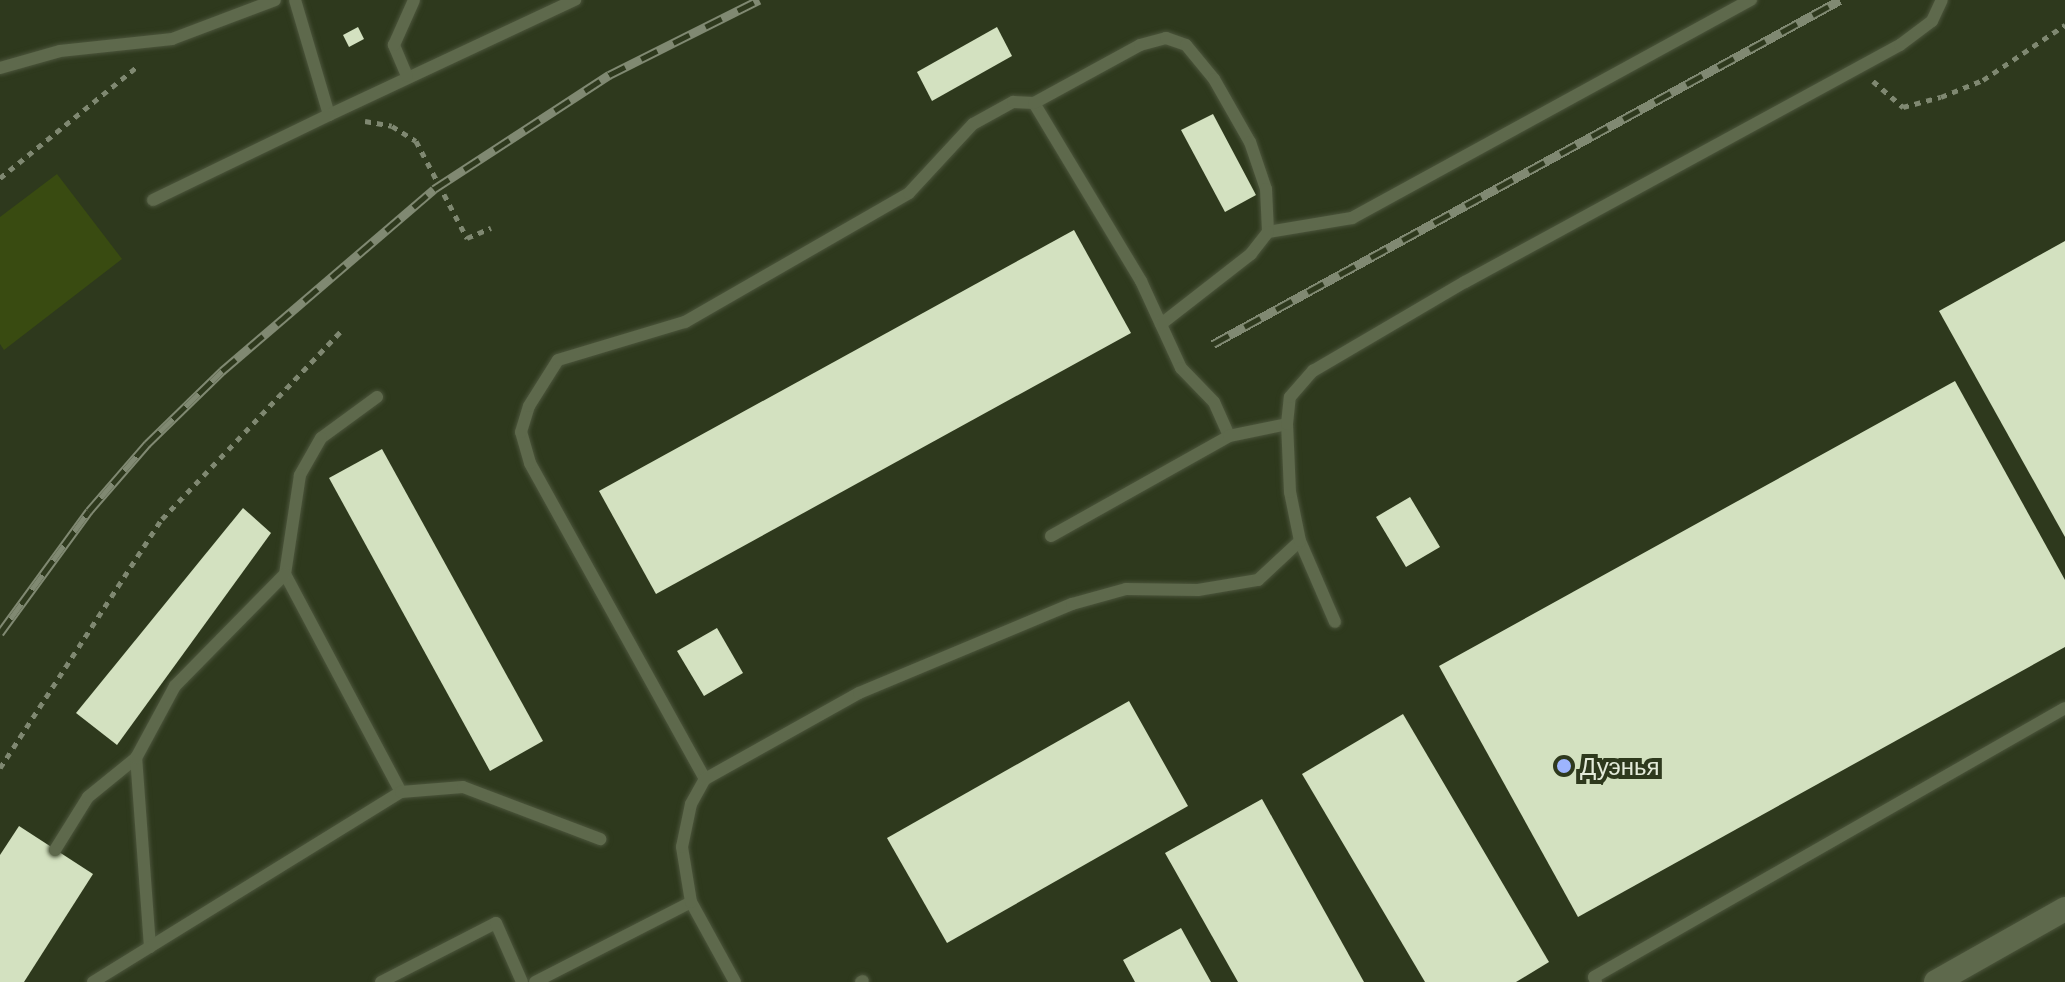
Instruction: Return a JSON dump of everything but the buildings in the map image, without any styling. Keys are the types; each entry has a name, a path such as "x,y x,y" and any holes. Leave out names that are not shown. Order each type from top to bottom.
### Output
{"street":[{"path":"1936,982 2065,909"}],"lane":[{"path":"0,68 60,51 172,39 275,0"},
{"path":"295,0 329,115"},
{"path":"407,76 394,45 414,0"},
{"path":"153,200 407,76 575,0"},
{"path":"1268,232 1352,218 1751,0"},
{"path":"1335,622 1300,541 1290,492 1287,424 1290,397 1313,371 1465,282 1857,67 1932,21 1942,0"},
{"path":"705,779 530,463 521,432 529,406 558,360 685,322 909,193 973,124 1013,102 1034,103 1140,45 1166,38 1186,45 1214,79 1250,142 1266,189 1268,232 1251,254 1161,324"},
{"path":"1034,103 1161,324 1181,368 1214,402 1229,436"},
{"path":"55,850 88,797 136,758 175,686 285,574 300,475 321,438 377,397"},
{"path":"1051,536 1229,436 1287,424"},
{"path":"735,982 691,902 682,847 691,804 705,779 859,693 1011,628 1126,589 1198,590 1258,580 1300,541"},
{"path":"285,574 401,792"},
{"path":"1596,982 1594,977 2065,708"},
{"path":"136,758 150,947"},
{"path":"93,982 401,792 463,787 600,839"},
{"path":"535,982 691,902"},
{"path":"381,982 496,923 522,982"}],"path":[{"path":"1857,67 1903,107 1983,80 2065,25"},
{"path":"0,178 172,39"},
{"path":"392,126 416,141 467,238 491,228"},
{"path":"0,768 162,519 343,329"}],"green space":[{"path":"57,174 122,259 4,350 0,344 0,217"}],"railway":[{"path":"0,633 89,511 147,444 222,371 434,189 609,75 759,0"},
{"path":"1213,344 1840,0"}],"place":[{"name":"Дуэнья","path":"1564,766"}]}
